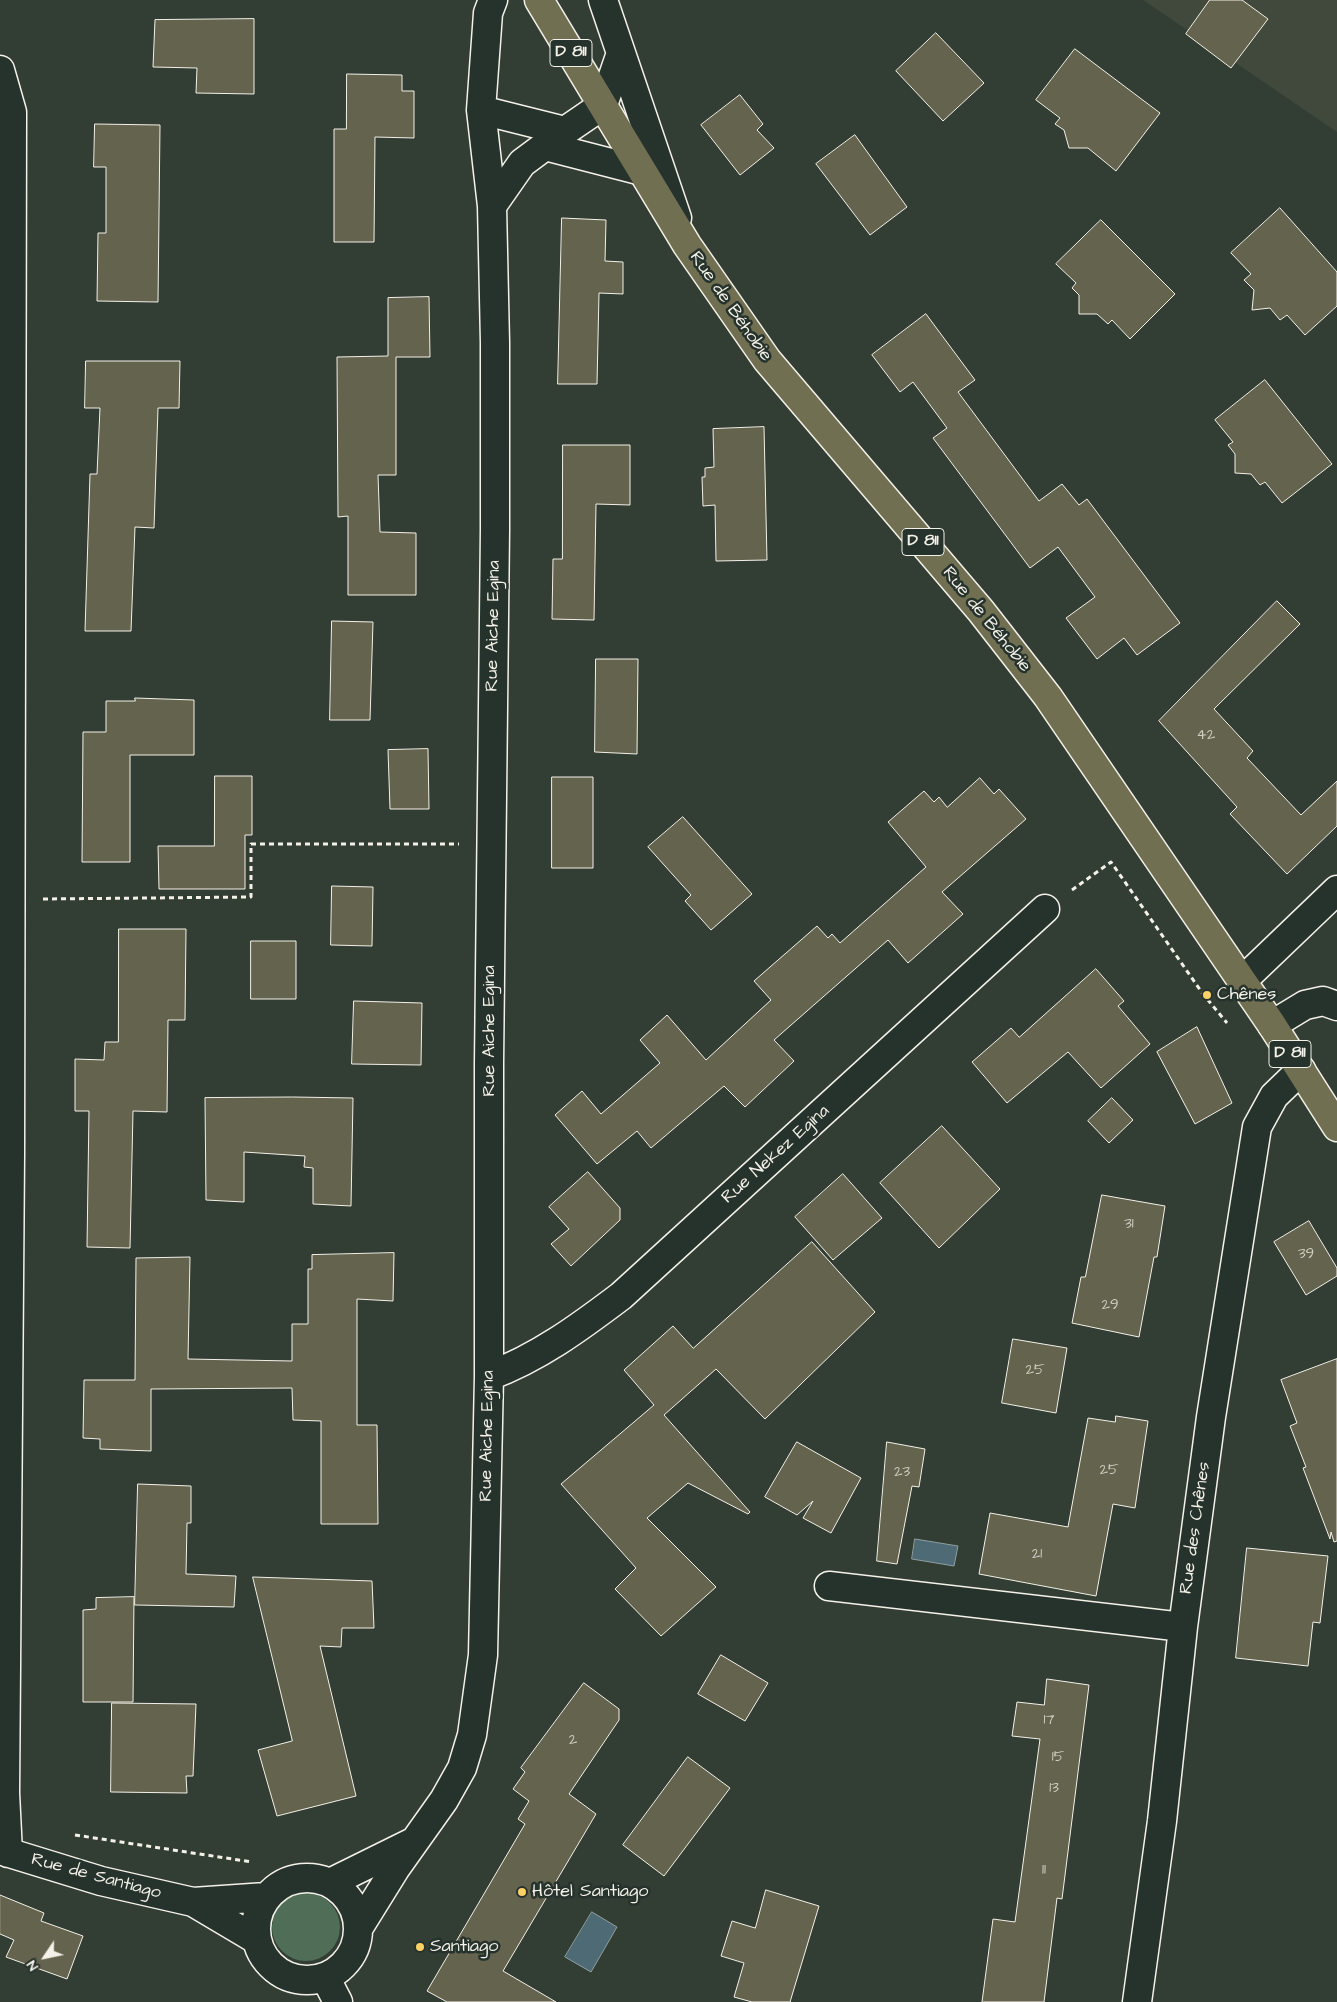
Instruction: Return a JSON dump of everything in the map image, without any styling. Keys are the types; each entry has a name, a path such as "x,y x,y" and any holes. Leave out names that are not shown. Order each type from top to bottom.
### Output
{"main road":[{"name":"Rue de Béhobie","path":"539,0 686,245 767,360 981,612 1048,697 1272,1026 1337,1127"}],"street":[{"name":"Rue Aiche Egina","path":"359,1927 395,1868 417,1841 444,1800 462,1768 472,1735 483,1655 489,1376 495,402 492,206 481,110 488,13 493,0"},
{"path":"603,0 686,245"},
{"path":"492,206 522,163 603,106 621,53"},
{"path":"0,70 12,112 10,899 4,1851"},
{"path":"481,110 642,171"},
{"path":"1241,982 1337,890"},
{"name":"Rue Nekez Egina","path":"489,1376 508,1369 574,1332 620,1296 1045,909"},
{"path":"1272,1026 1305,1005 1323,1001 1337,1006"},
{"name":"Rue des Chênes","path":"1137,2002 1162,1821 1183,1627 1211,1417 1257,1128 1274,1096 1301,1070"},
{"path":"829,1586 1183,1627"},
{"path":"330,1883 417,1841"},
{"name":"Rue de Santiago","path":"4,1851 101,1881 193,1902 257,1940"},
{"path":"322,1986 348,1959 357,1940 359,1927 356,1911 347,1897 330,1883 306,1878 275,1890 257,1915 257,1940 268,1961 287,1976 322,1986 338,2002"},
{"name":"Rue de Santiago","path":"193,1902 275,1890"}],"path":[{"path":"10,899 251,897 251,844 491,844"},
{"path":"1045,909 1111,862 1203,994 1228,1024"},
{"path":"66,1834 264,1864 275,1890"}],"shaded area":[{"path":"1143,0 1337,0 1337,132"}],"green space":[{"path":"306,1893 319,1896 330,1903 337,1914 340,1927 337,1940 330,1951 319,1958 306,1961 293,1958 282,1951 275,1940 272,1927 275,1914 282,1903 293,1896"}],"water":[{"path":"915,1539 958,1546 954,1566 912,1559"},
{"path":"592,1912 617,1927 591,1972 565,1957"}],"building":[{"path":"1210,0 1242,0 1268,19 1231,68 1186,34"},
{"path":"254,19 254,94 196,93 197,68 153,67 155,20"},
{"path":"936,33 984,83 943,121 896,71"},
{"path":"1075,49 1160,113 1116,171 1088,148 1069,148 1064,130 1055,124 1060,118 1036,100"},
{"path":"347,74 402,75 402,91 414,91 414,138 375,137 374,242 334,242 334,129 346,129"},
{"path":"740,95 763,124 757,130 774,148 740,175 701,125"},
{"path":"95,124 160,125 158,302 97,301 98,233 106,233 106,167 94,167"},
{"path":"855,135 907,207 870,235 816,164"},
{"path":"1280,208 1337,272 1337,306 1305,335 1287,315 1280,320 1270,308 1252,310 1254,290 1244,280 1251,274 1231,253"},
{"path":"562,218 606,220 605,261 623,262 623,294 599,293 597,384 558,384"},
{"path":"1101,220 1175,294 1130,339 1112,320 1108,324 1097,314 1079,314 1079,295 1072,288 1076,283 1056,264"},
{"path":"429,297 430,357 396,357 396,475 378,475 380,532 416,533 416,595 348,595 348,516 338,517 337,357 388,356 388,298"},
{"path":"926,314 975,380 958,392 1039,501 1062,484 1079,505 1087,499 1180,623 1137,655 1124,638 1097,659 1066,618 1095,597 1058,547 1030,568 933,438 947,428 913,382 900,392 872,355"},
{"path":"86,361 180,361 179,408 158,408 154,528 135,527 131,631 85,631 90,474 97,474 100,408 85,408"},
{"path":"1265,380 1332,464 1282,503 1265,482 1260,485 1251,474 1235,473 1235,454 1228,445 1233,442 1215,420"},
{"path":"764,427 767,560 716,561 715,505 703,506 702,477 705,477 705,468 714,467 713,429"},
{"path":"563,445 630,445 630,505 596,504 594,620 552,619 553,559 562,559"},
{"path":"1277,601 1300,624 1214,709 1253,751 1247,758 1301,815 1337,781 1337,826 1287,874 1230,814 1237,807 1159,721"},
{"path":"332,621 373,622 370,720 330,720"},
{"path":"596,659 638,659 637,754 595,752"},
{"path":"135,698 194,700 194,755 130,755 130,862 82,862 83,732 106,732 106,701 135,701"},
{"path":"428,749 429,809 390,809 388,750"},
{"path":"215,776 252,776 252,835 245,835 245,889 159,889 158,846 214,846"},
{"path":"552,777 593,777 593,868 552,868"},
{"path":"980,778 994,794 999,789 1026,819 942,892 963,914 908,963 888,940 774,1040 794,1061 745,1107 724,1086 651,1148 637,1131 597,1164 555,1115 582,1091 601,1114 660,1063 640,1040 667,1015 706,1060 771,1000 754,981 817,926 828,938 832,934 840,943 926,867 888,822 924,791 934,802 939,797 947,807"},
{"path":"683,817 752,894 711,930 685,901 691,895 648,847"},
{"path":"332,886 373,887 372,946 331,945"},
{"path":"119,929 186,929 185,1020 168,1020 167,1112 133,1111 130,1248 87,1247 89,1111 75,1111 75,1059 104,1060 105,1042 118,1042"},
{"path":"251,941 296,941 296,999 251,999"},
{"path":"1096,969 1124,1001 1118,1006 1150,1044 1101,1088 1068,1052 1007,1103 972,1062 1011,1028 1019,1037"},
{"path":"354,1001 422,1003 421,1065 352,1064"},
{"path":"1197,1027 1232,1103 1195,1124 1157,1052"},
{"path":"205,1098 353,1098 351,1206 313,1204 313,1168 304,1167 305,1156 244,1152 244,1202 206,1200"},
{"path":"1112,1098 1133,1120 1109,1143 1088,1121"},
{"path":"942,1126 1000,1189 939,1248 880,1183"},
{"path":"588,1172 620,1208 620,1220 571,1266 551,1244 569,1229 549,1207"},
{"path":"843,1174 882,1218 833,1260 795,1217"},
{"path":"1102,1195 1165,1206 1157,1257 1154,1257 1139,1337 1072,1323 1081,1277 1085,1277"},
{"path":"1309,1221 1337,1268 1337,1276 1306,1295 1274,1242"},
{"path":"812,1242 875,1312 765,1419 716,1369 664,1415 750,1512 748,1514 688,1483 647,1518 716,1587 661,1636 615,1589 636,1568 561,1484 654,1405 624,1370 673,1326 693,1348"},
{"path":"394,1253 393,1301 357,1299 357,1425 377,1425 378,1524 321,1524 321,1421 293,1420 292,1388 151,1389 151,1451 100,1449 100,1439 83,1438 84,1380 135,1380 136,1258 190,1257 188,1359 292,1361 292,1324 308,1324 308,1269 312,1269 312,1255"},
{"path":"1013,1339 1067,1348 1056,1413 1002,1403"},
{"path":"1337,1359 1337,1541 1334,1542 1331,1532 1330,1539 1303,1468 1306,1467 1290,1426 1297,1423 1281,1380"},
{"path":"1116,1416 1148,1421 1135,1508 1113,1504 1096,1596 979,1574 990,1513 1068,1527 1088,1418 1115,1422"},
{"path":"797,1442 861,1478 831,1533 803,1518 813,1501 797,1515 765,1497"},
{"path":"887,1442 925,1449 919,1487 912,1486 897,1564 877,1561"},
{"path":"138,1484 191,1486 191,1523 187,1523 186,1574 236,1576 234,1607 135,1605"},
{"path":"1247,1548 1328,1556 1320,1623 1313,1622 1308,1666 1236,1658"},
{"path":"253,1577 372,1581 374,1628 342,1628 341,1647 320,1646 356,1796 277,1816 258,1750 292,1741"},
{"path":"134,1597 133,1702 83,1702 83,1610 96,1609 96,1598"},
{"path":"721,1655 768,1683 745,1721 698,1694"},
{"path":"1047,1679 1089,1685 1062,1899 1057,1898 1044,2002 982,2002 993,1919 1015,1922 1040,1739 1012,1736 1017,1702 1044,1705"},
{"path":"584,1683 619,1709 619,1720 569,1794 596,1814 503,1971 556,2002 447,2002 427,1991 525,1824 518,1819 529,1801 513,1789 525,1772 521,1768"},
{"path":"112,1703 196,1704 193,1776 186,1776 187,1793 111,1792"},
{"path":"688,1757 730,1788 664,1876 623,1845"},
{"path":"766,1890 819,1906 790,2002 752,2002 734,1997 744,1963 721,1956 732,1921 755,1928"},
{"path":"0,1895 44,1913 41,1921 83,1936 67,1979 6,1957 14,1940 0,1934"}],"place":[{"name":"Chênes","path":"1207,995"},
{"name":"Hôtel Santiago","path":"522,1892"},
{"name":"Santiago","path":"420,1947"}]}
